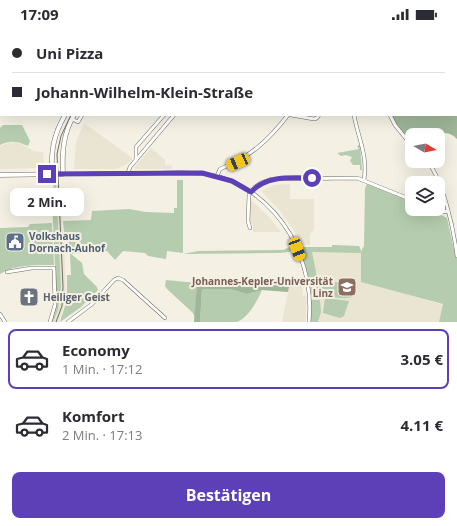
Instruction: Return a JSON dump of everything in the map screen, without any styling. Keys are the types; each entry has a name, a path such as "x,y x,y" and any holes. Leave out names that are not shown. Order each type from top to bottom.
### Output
{"street":[{"path":"52,174 53,145 65,116"},
{"path":"63,174 63,144 66,132 73,117 78,122 81,116"},
{"path":"136,160 136,147 163,116"},
{"path":"128,173 129,168 173,116"},
{"path":"217,176 220,169 238,162 260,146 287,116"},
{"path":"297,116 314,119 319,116"},
{"path":"354,116 364,151 364,180"},
{"path":"390,116 395,125 405,137"},
{"path":"432,168 448,212 457,256"},
{"path":"0,175 192,173 207,174 232,181 251,192 265,203 289,232 296,246 308,282 310,304 309,322"},
{"path":"250,228 248,221 248,197 251,192 261,183 278,178 357,178 405,197"},
{"path":"7,272 32,268 54,268 54,305 50,322"},
{"path":"68,322 85,310 114,280 118,278 123,280 165,318"},
{"path":"0,314 5,322"}],"shaded area":[{"path":"84,123 133,159 127,164 116,169 74,169 76,142"},
{"path":"16,142 34,151 43,152 44,168 0,169 0,146"},
{"path":"151,148 165,160 165,165 172,166 172,169 134,168"},
{"path":"59,180 66,293 59,322 53,322 60,301 61,287 56,181"},
{"path":"290,184 290,199 314,199 314,230 310,234 310,245 302,245 281,212 261,191 274,185"},
{"path":"249,198 269,217 281,232 253,232 253,225 250,222"},
{"name":"Johannes-Kepler-Universität Linz","path":"332,245 359,246 372,283 443,305 439,322 311,322 312,305 310,282 299,247 332,247"},
{"path":"302,282 303,296 306,295 306,322 282,322 290,283"}],"green space":[{"path":"392,116 457,116 457,139 448,133 445,133 445,128 405,128 405,136 395,124"},
{"path":"3,125 22,125 30,141 28,146 14,142 7,142 0,145 0,128"},
{"path":"360,145 362,170 360,170 360,165 353,165 350,161 352,157 346,155 341,156 337,153 359,149 357,146"},
{"path":"177,180 183,180 183,253 167,251 166,259 148,256 145,253 123,251 115,260 107,251 71,254 82,263 84,274 97,287 98,290 81,307 60,322 67,300 67,275 71,275 70,254 66,254 63,221 91,220 92,211 129,209 146,212 174,213 174,208 177,208"},
{"path":"54,181 56,181 61,287 58,310 53,322 51,322 56,306 52,203"},
{"path":"367,184 405,199 405,216 443,216 447,218 457,257 457,322 439,322 443,304 361,282 361,253 312,252 318,282 356,282 352,297 343,298 311,295 310,282 299,247 332,247 332,245 359,246 362,252 364,246 365,188"},
{"path":"52,223 54,265 33,265 13,268 0,274 0,228 28,227 30,224"},
{"path":"290,247 290,252 278,253 183,254 198,251 283,250"},
{"path":"166,280 197,283 195,318 193,313 167,289 165,286"},
{"path":"197,283 290,283 288,292 262,290 247,294 230,289 202,289 200,322 194,322"},
{"path":"202,289 230,289 247,294 262,290 249,313 241,320 237,322 200,322"},
{"path":"325,298 349,301 344,316 340,318 323,313"},
{"path":"311,300 320,300 321,312 318,322 311,322"}],"tram line":[{"path":"56,322 62,306 63,287 57,154 61,136 71,116"}],"place":[{"name":"Volkshaus Dornach-Auhof","path":"15,242"},
{"name":"Johannes-Kepler-Universität Linz","path":"347,287"},
{"name":"Heiliger Geist","path":"29,297"}],"route":[{"path":"47,174 202,173 232,181 251,192 261,183 272,179 312,178"}]}
